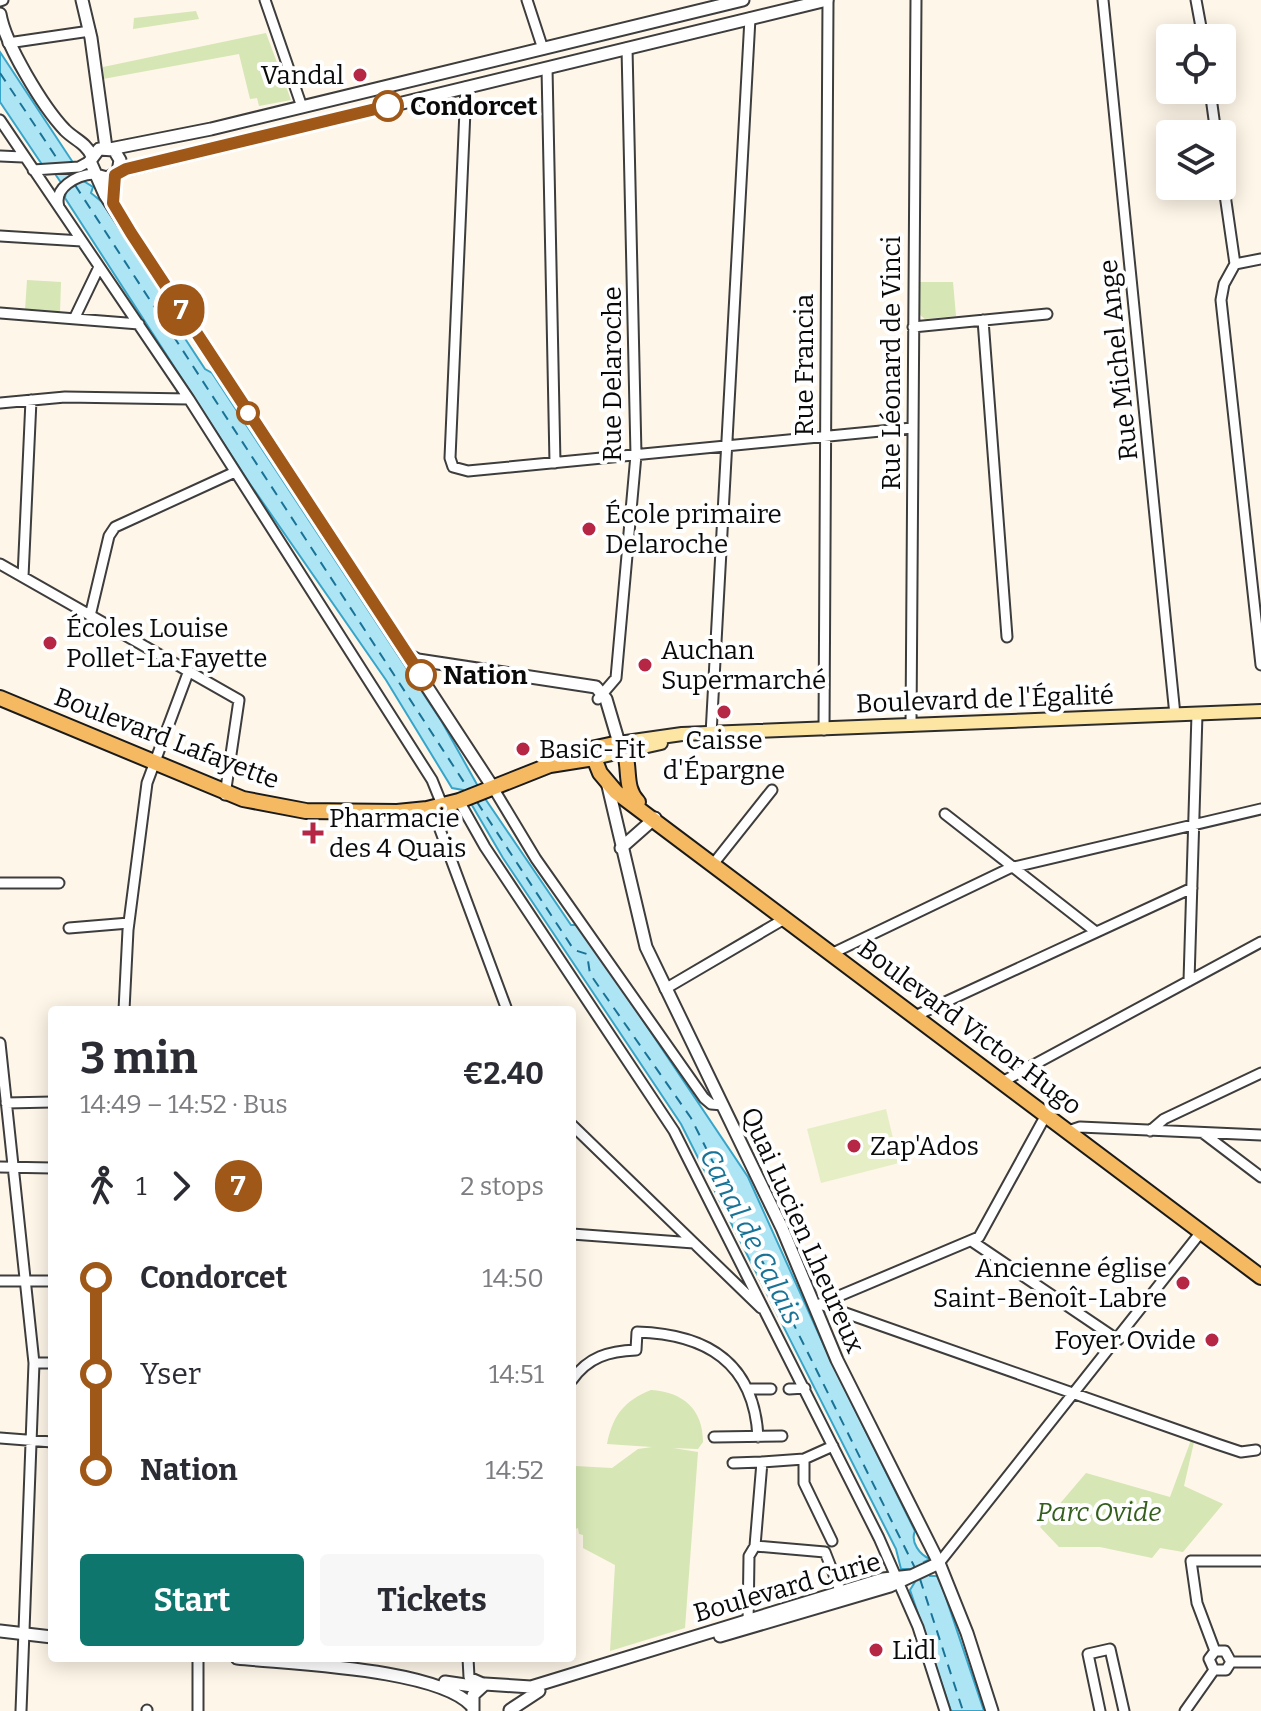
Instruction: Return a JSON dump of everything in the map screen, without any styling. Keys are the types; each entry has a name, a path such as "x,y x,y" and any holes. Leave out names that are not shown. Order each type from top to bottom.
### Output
{"main road":[{"name":"Boulevard Lafayette","path":"0,698 152,765"},
{"name":"Boulevard Lafayette","path":"0,706 260,810 336,820 395,821 438,809 492,786"},
{"name":"Boulevard de l'Égalité","path":"492,786 550,765 711,734 1261,711"},
{"name":"Boulevard de l'Égalité","path":"492,786 516,769 544,759 612,751"},
{"name":"Boulevard Victor Hugo","path":"612,751 604,780 1261,1277"},
{"name":"Boulevard Victor Hugo","path":"612,751 628,789 652,816"}],"street":[{"path":"82,0 90,31 108,148 120,158 112,198 115,208"},
{"path":"265,0 302,107"},
{"path":"527,0 547,68 555,463"},
{"path":"61,210 57,196 62,189 91,158 108,148 302,107 543,49 705,4 743,0"},
{"path":"39,170 95,174 107,178 354,114 828,0"},
{"name":"Rue Francia","path":"824,730 828,0"},
{"name":"Rue Léonard de Vinci","path":"911,726 916,0"},
{"name":"Rue Michel Ange","path":"1103,0 1175,715"},
{"path":"1196,0 1200,24"},
{"path":"0,14 8,43 63,127 85,143 95,174 115,208 492,786"},
{"path":"711,734 750,18"},
{"path":"8,43 90,31"},
{"path":"615,31 627,48"},
{"name":"Rue Delaroche","path":"601,696 616,678 636,455 627,48"},
{"path":"466,87 450,458 453,467 464,471 912,428"},
{"path":"349,95 354,114"},
{"path":"0,120 23,157 39,170 61,210 189,399 432,780 438,809 506,1006"},
{"path":"0,156 23,157"},
{"path":"1226,200 1235,264 1224,284 1221,300 1261,665"},
{"path":"0,236 82,241"},
{"path":"1235,264 1261,259"},
{"path":"75,317 99,267"},
{"path":"0,313 139,324"},
{"path":"913,327 1047,314"},
{"path":"983,320 1007,637"},
{"path":"0,403 189,399"},
{"path":"23,577 31,400"},
{"path":"90,616 109,536 115,527 235,472"},
{"path":"0,564 239,700 225,795"},
{"path":"407,654 418,660 585,686 594,690 601,696 612,751"},
{"path":"124,1006 129,923 152,765 188,673"},
{"path":"1189,981 1197,714"},
{"path":"604,780 610,790 642,937 723,1105"},
{"name":"Quai Lucien Lheureux","path":"492,786 536,859 704,1098 711,1104 723,1105 939,1563 991,1711"},
{"path":"714,863 772,790"},
{"path":"459,801 485,847 668,1121 901,1579 945,1711"},
{"path":"833,953 1013,868 1261,809"},
{"path":"945,814 1096,932"},
{"path":"621,848 652,816"},
{"path":"0,883 59,883"},
{"path":"915,1016 1192,888"},
{"path":"665,989 786,918"},
{"path":"69,928 129,923"},
{"path":"1002,1082 1261,942"},
{"path":"0,1045 34,1363 21,1711"},
{"path":"1150,1131 1164,1119 1261,1073"},
{"path":"6,1103 48,1102"},
{"path":"817,1306 973,1242 985,1231 1046,1115"},
{"path":"1068,1131 1080,1127 1261,1135"},
{"path":"576,1129 769,1316"},
{"path":"1203,1133 1261,1177"},
{"path":"0,1167 48,1168"},
{"path":"939,1563 1201,1232"},
{"path":"576,1234 694,1243"},
{"path":"973,1242 1118,1340"},
{"path":"0,1281 48,1281"},
{"path":"817,1306 1075,1392 1241,1452 1259,1450"},
{"path":"576,1376 589,1361 604,1354 636,1350 637,1332 678,1336 714,1350 732,1366 747,1389 755,1410 758,1437"},
{"path":"34,1363 48,1363"},
{"path":"789,1389 805,1388"},
{"path":"747,1389 771,1389"},
{"path":"714,1437 782,1436"},
{"path":"0,1438 48,1442"},
{"path":"733,1463 804,1459 833,1446"},
{"path":"804,1459 804,1483 832,1541"},
{"path":"748,1625 749,1556 755,1546 762,1462"},
{"path":"755,1546 825,1552 842,1596"},
{"path":"1215,1651 1197,1603 1191,1561 1261,1561"},
{"name":"Boulevard Curie","path":"509,1710 538,1691 901,1579 939,1563"},
{"name":"Boulevard Curie","path":"482,1686 501,1685 518,1689 537,1685 748,1625"},
{"path":"0,1631 48,1636"},
{"path":"1100,1711 1088,1654 1110,1649 1124,1711"},
{"path":"1215,1651 1227,1652 1231,1662"},
{"path":"1214,1670 1209,1659 1215,1651"},
{"path":"198,1662 198,1711"},
{"path":"299,1662 482,1686"},
{"path":"445,1682 460,1676 467,1662"},
{"path":"468,1662 469,1677 482,1686"},
{"path":"1231,1662 1261,1662"},
{"path":"1214,1670 1224,1671 1231,1662"},
{"path":"1185,1711 1214,1670"},
{"path":"385,1675 434,1685 457,1694 472,1709"},
{"path":"501,1685 510,1696 509,1710"},
{"path":"472,1709 473,1695 482,1686"}],"green space":[{"path":"196,11 199,19 133,29 134,18"},
{"path":"266,33 291,100 259,106 257,98 250,99 239,54 103,79 103,67"},
{"path":"27,280 61,282 60,312 25,310"},
{"path":"920,282 953,282 956,316 925,319 920,315"},
{"name":"Zap'Ados","path":"886,1109 899,1163 821,1183 807,1129"},
{"path":"651,1390 682,1399 699,1420 703,1442 698,1449 673,1448 698,1452 685,1628 610,1651 615,1565 583,1548 583,1535 576,1529 576,1466 612,1468 638,1449 652,1447 607,1444 616,1417 634,1399"},
{"name":"Parc Ovide","path":"1191,1440 1194,1442 1184,1486 1223,1504 1183,1552 1160,1548 1152,1558 1100,1547 1059,1547 1040,1527 1086,1473 1170,1497"}],"water":[{"name":"Canal de Calais","path":"0,52 72,161 70,163 82,180 93,187 91,193 102,202 167,301 163,305 205,369 212,373 442,722 484,797 571,925 579,925 748,1177 830,1359 915,1531 915,1544 930,1559 924,1562 930,1576 937,1576 943,1589 984,1711 951,1711 910,1590 915,1582 910,1569 901,1569 896,1549 681,1124 503,858 463,790 452,788 386,680 250,484 65,198 66,190 49,165 43,166 0,102"}],"ferry route":[{"path":"0,73 60,163"},
{"path":"75,185 469,790"},
{"path":"477,802 574,950 587,954 590,974 691,1118 916,1570"},
{"path":"920,1579 963,1711"}],"bus line":[{"name":"7","path":"388,106 126,169 115,175 112,198 131,233 421,675"}],"place":[{"name":"Vandal","path":"360,75"},
{"name":"Condorcet","path":"388,106"},
{"name":"École primaire Delaroche","path":"589,529"},
{"name":"Écoles Louise Pollet-La Fayette","path":"50,643"},
{"name":"Auchan Supermarché","path":"645,665"},
{"name":"Nation","path":"421,675"},
{"name":"Caisse d'Épargne","path":"724,712"},
{"name":"Basic-Fit","path":"523,749"},
{"name":"Pharmacie des 4 Quais","path":"313,833"},
{"name":"Zap'Ados","path":"854,1146"},
{"name":"Ancienne église Saint-Benoît-Labre","path":"1183,1283"},
{"name":"Foyer Ovide","path":"1212,1340"},
{"name":"Lidl","path":"876,1650"}]}
